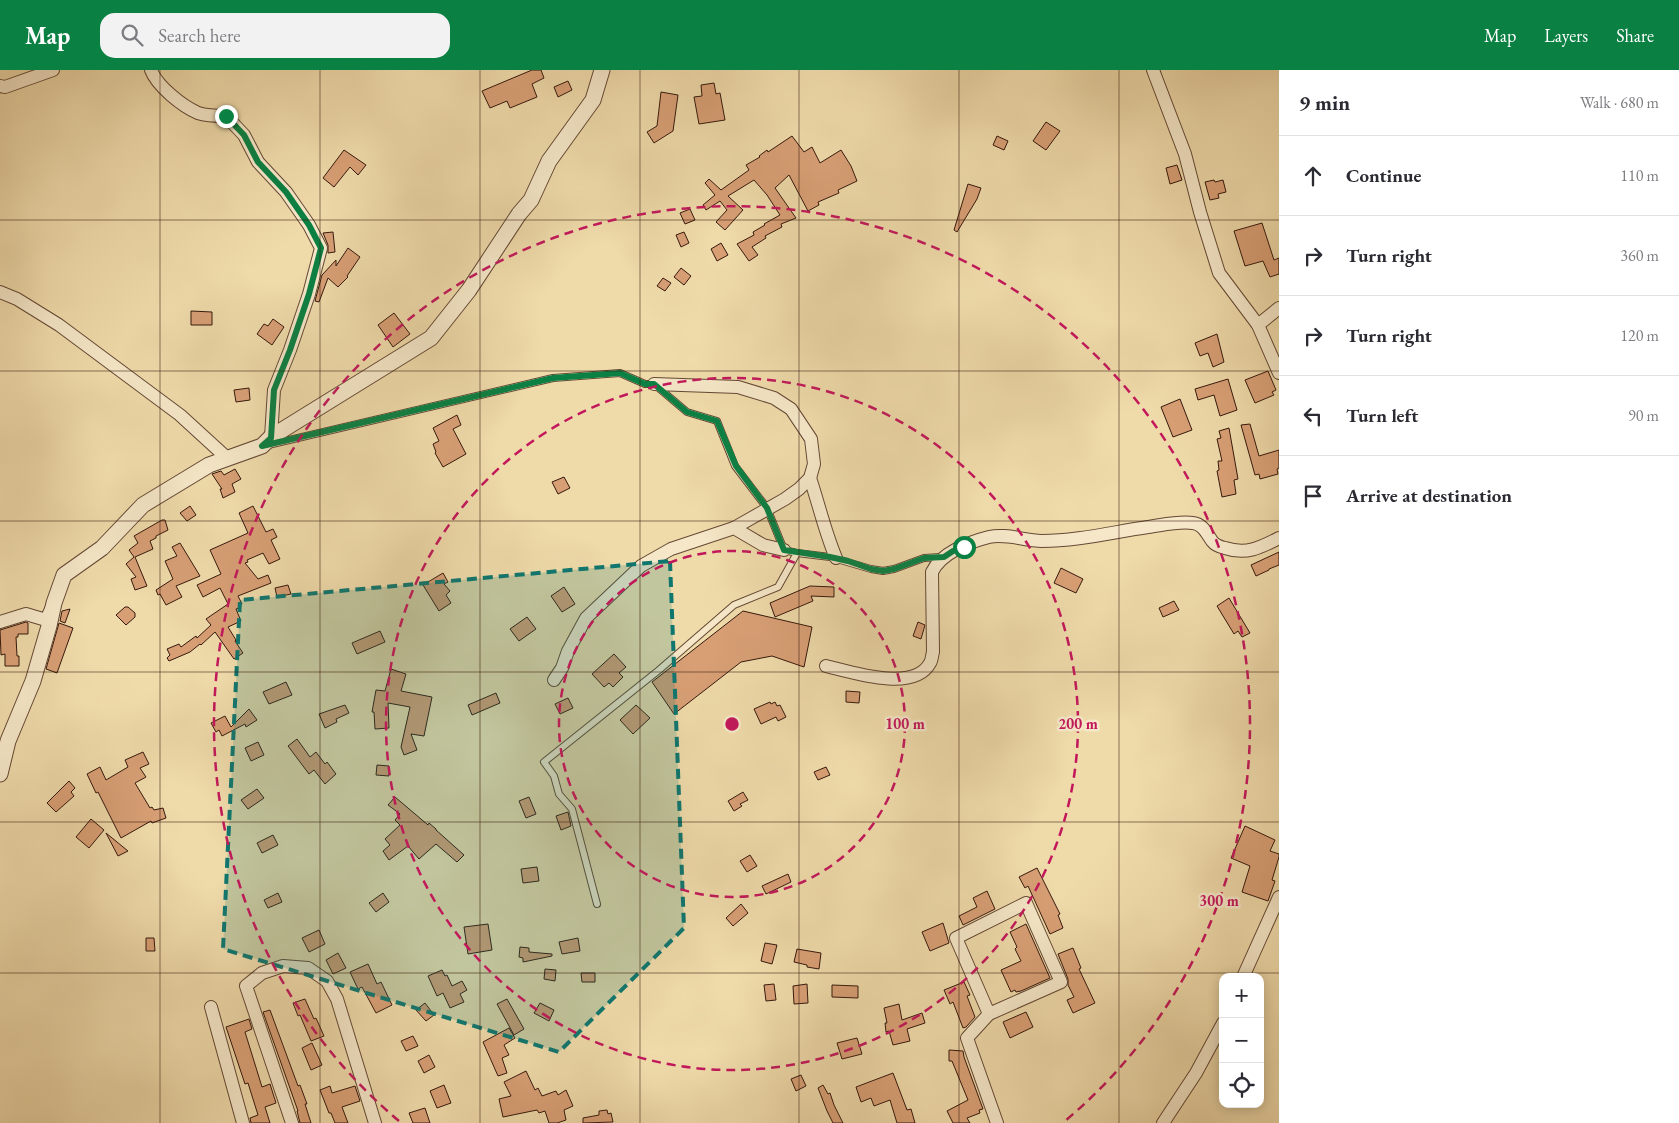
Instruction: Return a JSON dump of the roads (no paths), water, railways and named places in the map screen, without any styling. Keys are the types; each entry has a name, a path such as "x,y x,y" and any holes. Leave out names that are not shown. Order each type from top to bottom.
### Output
{"street":[{"path":"0,86 5,87 53,70"},
{"path":"150,70 153,77 167,92 196,112 208,116 226,116 244,135 258,162 286,192 309,225 321,248 309,294 274,390 266,442"},
{"path":"0,622 26,614 46,620 64,575 102,548 143,505 209,465 266,442 431,338 469,290 519,214 531,200 549,161 593,100 602,70"},
{"path":"1153,70 1185,154 1200,212 1219,273 1258,325 1279,373"},
{"path":"0,292 16,298 59,325 180,415 227,458"},
{"path":"1258,325 1279,308"},
{"path":"554,680 562,668 568,651 586,618 641,566 670,549 734,528 759,515 767,508 799,489 810,478 814,464 811,439 791,409 774,398 738,387 654,384"},
{"path":"810,478 828,540 836,558"},
{"path":"826,666 890,679 915,676 923,671 930,664 933,652 932,572 937,563 953,551 986,538 1010,536 1034,540 1052,540 1178,523 1196,523 1202,527 1214,543 1233,551 1250,551 1279,538"},
{"path":"734,528 763,545 784,550"},
{"path":"0,774 8,741 33,681 50,626 54,603"},
{"path":"1245,973 1279,897"},
{"path":"989,1014 956,938 1026,903 1061,982 989,1014 967,1038 997,1123"},
{"path":"292,1123 246,986 262,973 283,966 308,968 327,980 337,998 374,1123"},
{"path":"211,1008 243,1123"},
{"path":"1163,1123 1196,1074 1219,1031"}],"lane":[{"path":"266,442 553,378 620,373 645,384 654,384 687,412 717,421 736,466 767,508 784,550 836,558 883,571 924,558 944,557"},
{"path":"597,904 572,809 559,794 554,776 544,762 644,682 734,605 778,587 797,553"}]}
